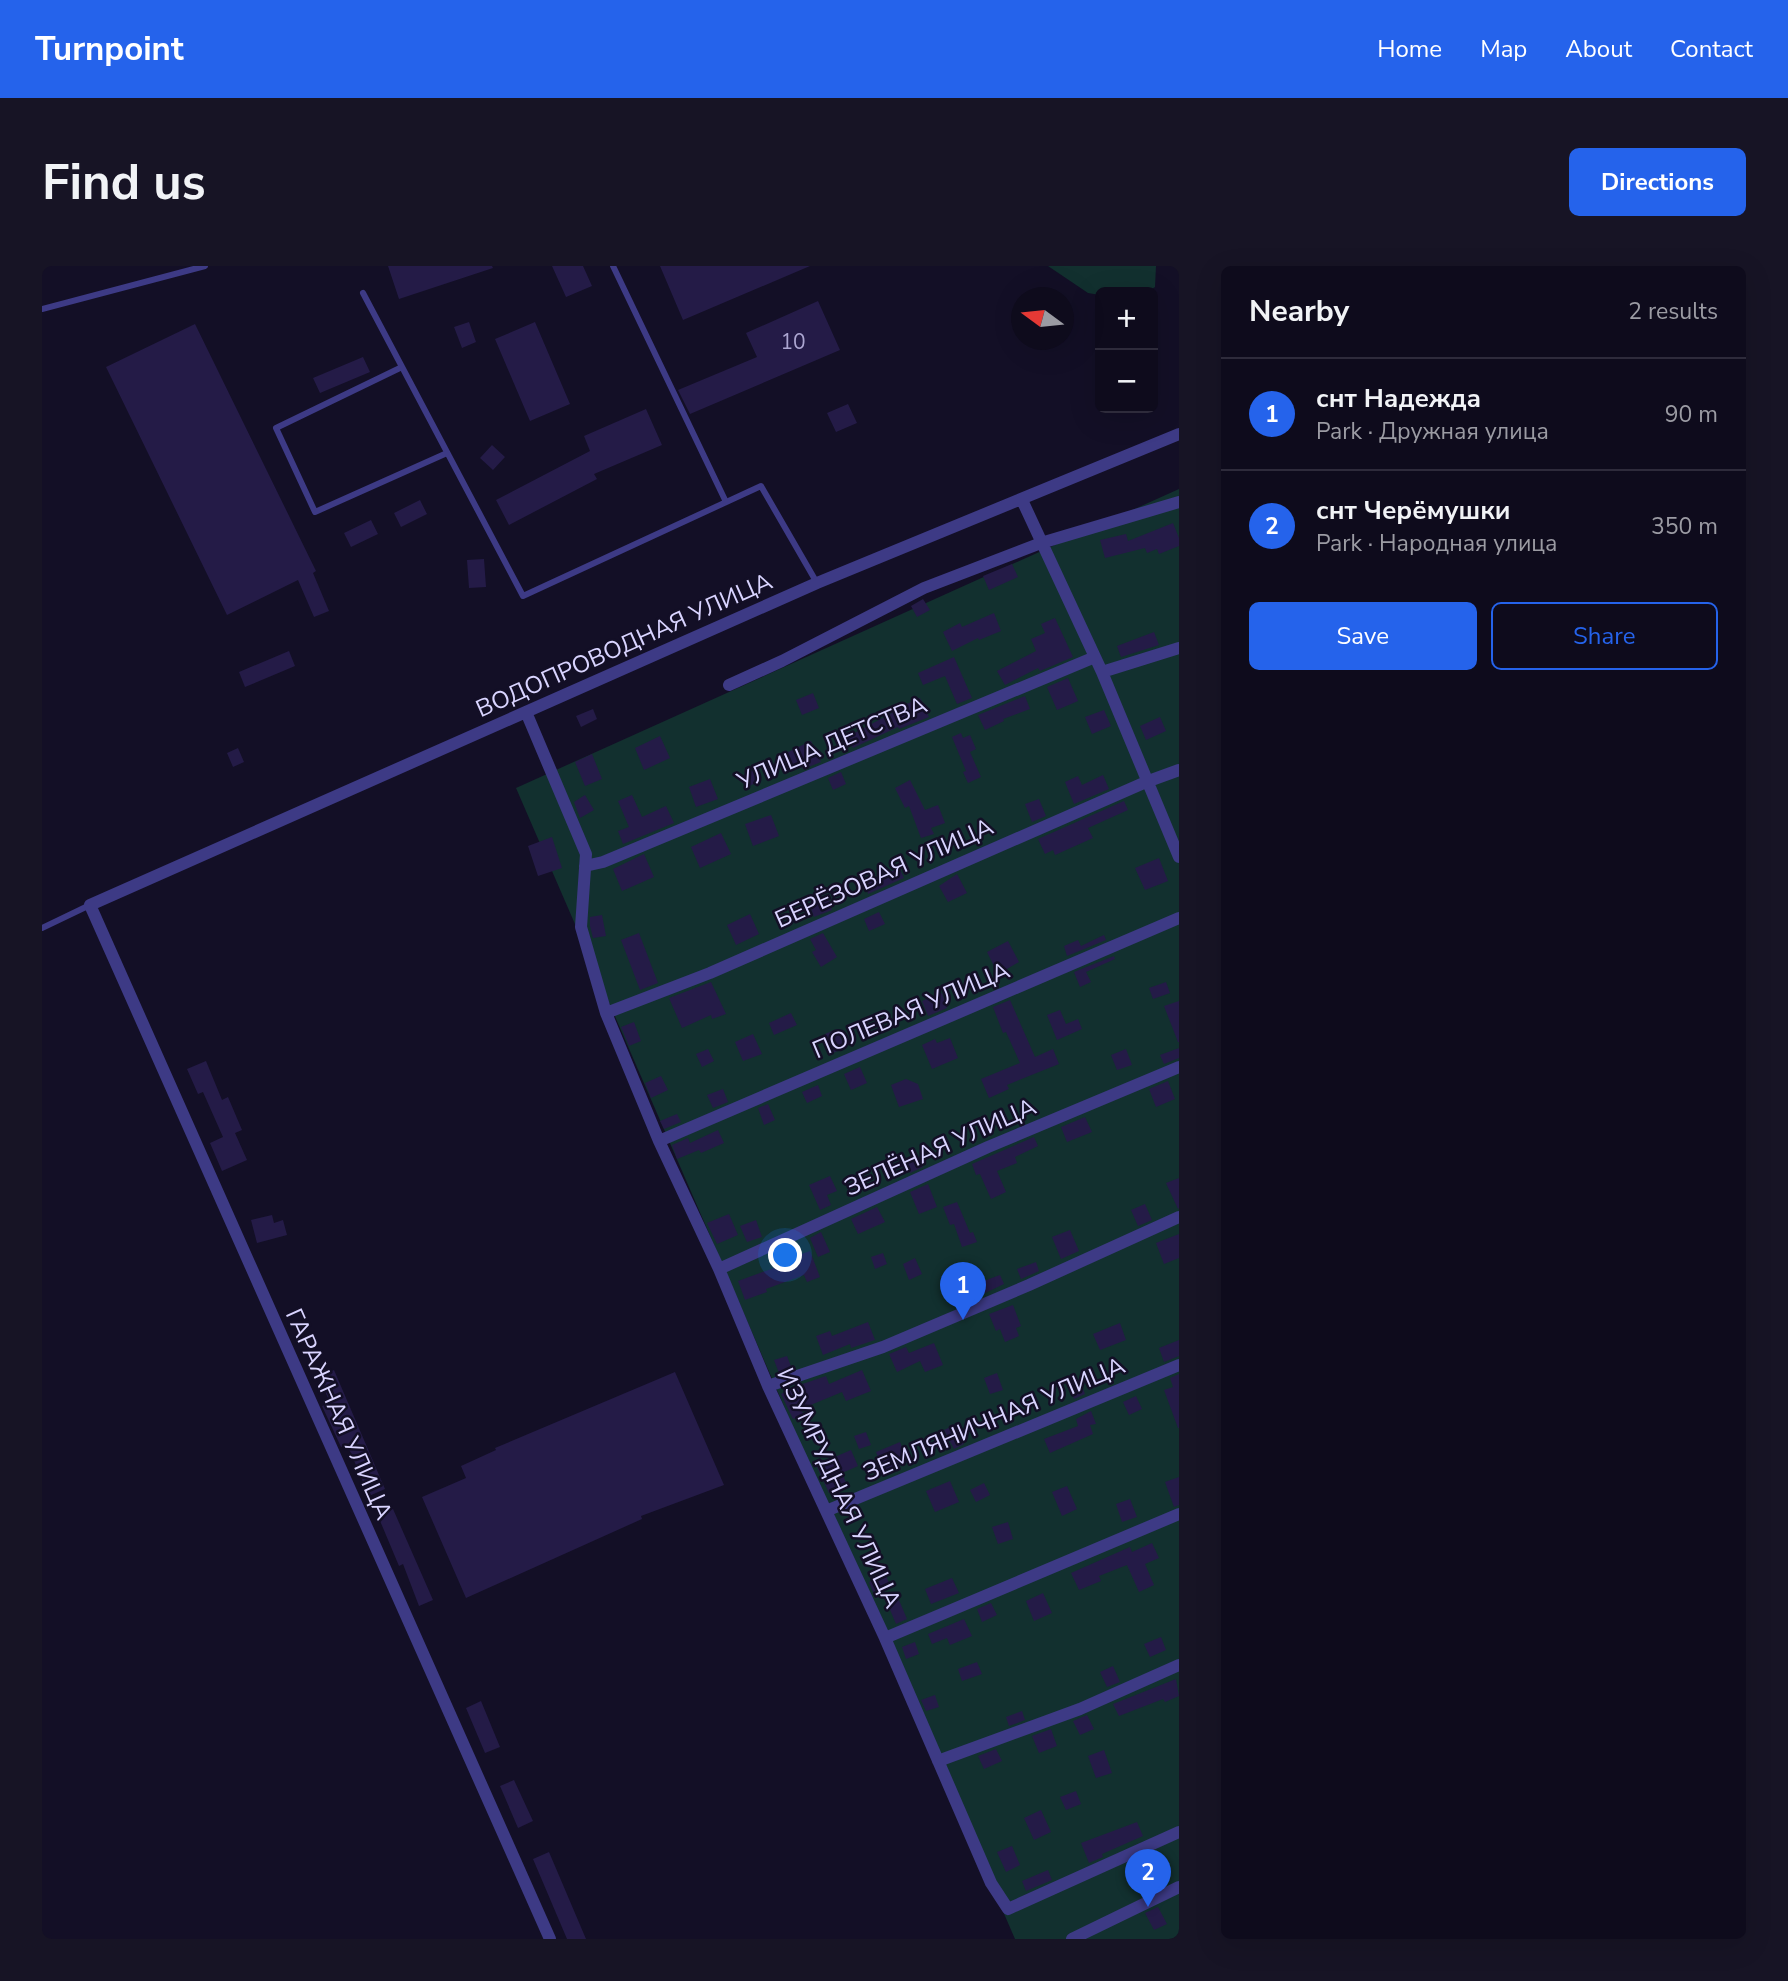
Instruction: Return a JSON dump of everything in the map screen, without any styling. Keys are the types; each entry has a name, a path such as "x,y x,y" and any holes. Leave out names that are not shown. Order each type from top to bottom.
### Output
{"street":[{"name":"ВОДОПРОВОДНАЯ УЛИЦА","path":"90,905 817,583 1179,434"},
{"path":"1021,500 1095,657 1179,857"},
{"path":"729,685 782,661 924,588 1041,543 1179,502"},
{"path":"1102,673 1179,648"},
{"name":"УЛИЦА ДЕТСТВА","path":"585,866 603,862 1095,657"},
{"name":"ИЗУМРУДНАЯ УЛИЦА","path":"526,712 586,854 581,927 606,1013 659,1141 719,1269 768,1386 885,1638 1179,1514"},
{"name":"БЕРЁЗОВАЯ УЛИЦА","path":"606,1013 710,973 1179,770"},
{"name":"ГАРАЖНАЯ УЛИЦА","path":"90,905 550,1939"},
{"name":"ПОЛЕВАЯ УЛИЦА","path":"659,1141 1179,918"},
{"name":"ЗЕЛЁНАЯ УЛИЦА","path":"719,1269 988,1147 1179,1067"},
{"path":"768,1386 883,1347 1029,1286 1179,1217"},
{"name":"ЗЕМЛЯНИЧНАЯ УЛИЦА","path":"826,1511 1179,1364"},
{"path":"885,1638 991,1883 1008,1909 1179,1832"},
{"path":"938,1761 1080,1709 1179,1665"},
{"path":"1072,1939 1179,1887"}],"lane":[{"path":"42,309 205,266"},
{"path":"613,266 726,502"},
{"path":"363,293 523,596 761,486 817,583"},
{"path":"402,368 276,428 315,512 447,453"},
{"path":"42,928 90,905"}],"green space":[{"path":"1048,266 1156,266 1155,287 1095,287 1095,294 1088,293"},
{"path":"1179,489 1179,1939 1015,1939 516,788"}],"building":[{"path":"388,266 492,266 493,268 399,299"},
{"path":"552,266 583,266 592,286 566,297"},
{"path":"660,266 810,266 683,320"},
{"path":"818,301 840,350 690,414 678,390 757,357 746,333"},
{"path":"469,322 476,342 462,348 454,327"},
{"path":"535,322 570,404 530,421 495,339"},
{"path":"195,324 316,571 313,573 329,611 314,617 298,580 227,615 106,367"},
{"path":"363,357 370,372 320,393 313,378"},
{"path":"848,404 857,423 836,432 827,413"},
{"path":"646,409 662,445 594,474 597,479 509,525 496,500 590,451 584,436"},
{"path":"492,445 505,457 493,470 480,458"},
{"path":"420,500 427,514 401,527 394,513"},
{"path":"371,520 378,534 351,547 344,533"},
{"path":"1173,523 1179,546 1159,554 1157,549 1147,553 1145,548 1105,558 1100,540 1126,534 1128,541"},
{"path":"484,559 486,587 469,588 467,560"},
{"path":"1012,564 1018,577 989,590 983,576"},
{"path":"923,599 930,610 917,617 911,606"},
{"path":"994,613 1001,631 979,640 978,638 952,651 943,632 960,623 962,627"},
{"path":"1055,618 1073,657 1040,671 1038,668 1005,685 997,671 1036,651 1031,639 1045,633 1041,624"},
{"path":"1154,632 1159,645 1121,657 1117,646"},
{"path":"289,651 295,666 245,687 239,672"},
{"path":"954,657 972,698 957,704 945,676 923,685 918,673"},
{"path":"1068,678 1078,701 1057,710 1047,687"},
{"path":"813,693 819,708 802,715 796,700"},
{"path":"1025,696 1030,709 1003,719 1004,721 985,730 978,715"},
{"path":"920,698 929,717 899,729 898,727 853,748 847,737 892,713 891,711"},
{"path":"593,709 597,719 581,727 576,716"},
{"path":"1104,710 1111,726 1092,734 1085,717"},
{"path":"1160,717 1166,731 1146,740 1140,726"},
{"path":"961,733 963,738 970,735 976,749 970,752 981,777 968,783 952,737"},
{"path":"660,736 670,758 644,770 635,748"},
{"path":"811,741 821,762 803,769 800,763 791,767 784,754"},
{"path":"238,748 244,762 233,767 227,753"},
{"path":"592,754 602,779 585,786 575,762"},
{"path":"753,770 759,781 746,788 740,778"},
{"path":"841,772 846,784 833,790 828,778"},
{"path":"1103,775 1109,789 1074,804 1065,782 1078,776 1082,785"},
{"path":"710,779 718,799 696,807 689,787"},
{"path":"910,780 925,810 938,805 945,823 931,828 934,834 921,838 909,806 905,808 895,788"},
{"path":"585,795 594,810 580,818 574,802"},
{"path":"632,795 642,817 666,806 674,823 623,844 618,831 629,827 618,801"},
{"path":"1039,799 1046,816 1032,822 1025,804"},
{"path":"1124,801 1128,810 1088,828 1093,838 1055,855 1053,850 1045,854 1038,839"},
{"path":"771,815 779,836 753,846 745,824"},
{"path":"721,833 731,854 700,868 691,847"},
{"path":"552,837 562,868 538,876 528,846"},
{"path":"644,854 654,877 622,891 613,869"},
{"path":"1159,858 1168,881 1145,890 1135,868"},
{"path":"899,867 904,878 868,894 865,881"},
{"path":"957,874 967,893 948,902 939,886"},
{"path":"829,900 832,910 814,917 810,906"},
{"path":"879,912 885,924 869,931 864,919"},
{"path":"750,914 759,934 736,945 727,925"},
{"path":"602,915 606,936 593,938 590,917"},
{"path":"639,933 658,983 640,990 621,940"},
{"path":"823,933 837,957 821,967 812,952 816,950 810,939"},
{"path":"1104,935 1106,940 1067,956 1064,946 1078,940 1081,946"},
{"path":"1008,941 1019,962 998,974 987,952"},
{"path":"1114,956 1115,959 1086,972 1091,982 1080,987 1074,972"},
{"path":"711,982 726,1014 712,1019 711,1015 682,1028 669,998"},
{"path":"1166,982 1170,993 1153,999 1149,988"},
{"path":"942,993 947,1008 928,1016 922,1001"},
{"path":"1010,1000 1035,1057 1053,1049 1059,1064 1007,1085 1009,1089 989,1098 981,1079 1020,1063 1006,1032 1003,1033 993,1007"},
{"path":"1179,1001 1179,1042 1178,1042 1164,1006"},
{"path":"1060,1010 1066,1024 1078,1019 1082,1029 1057,1040 1047,1015"},
{"path":"791,1013 797,1025 774,1035 769,1023"},
{"path":"634,1022 641,1041 629,1046 621,1027"},
{"path":"837,1029 845,1048 833,1053 825,1034"},
{"path":"753,1034 762,1054 743,1061 735,1042"},
{"path":"950,1038 958,1058 932,1069 922,1045 935,1039 937,1043"},
{"path":"1179,1048 1179,1058 1164,1064 1160,1055"},
{"path":"708,1049 714,1061 702,1067 696,1054"},
{"path":"1126,1049 1132,1065 1117,1070 1111,1055"},
{"path":"206,1061 222,1100 228,1097 242,1130 235,1133 247,1160 222,1171 210,1143 223,1137 203,1092 198,1094 187,1069"},
{"path":"860,1067 867,1083 851,1090 844,1074"},
{"path":"661,1076 668,1090 651,1098 645,1083"},
{"path":"906,1079 918,1084 923,1099 899,1107 891,1085"},
{"path":"1168,1081 1175,1099 1156,1107 1149,1089"},
{"path":"818,1085 822,1096 807,1103 802,1092"},
{"path":"723,1089 728,1102 713,1108 707,1095"},
{"path":"768,1104 775,1120 764,1125 758,1108"},
{"path":"677,1114 681,1122 664,1129 660,1121"},
{"path":"1085,1117 1092,1132 1067,1142 1061,1127"},
{"path":"718,1130 724,1143 677,1159 672,1145 688,1138 690,1143"},
{"path":"1034,1137 1038,1146 1015,1157 1017,1163 997,1171 1006,1192 991,1199 980,1174 976,1175 972,1164"},
{"path":"919,1157 923,1167 910,1173 906,1163"},
{"path":"830,1176 837,1191 827,1195 831,1205 820,1210 809,1185"},
{"path":"1179,1178 1179,1208 1178,1209 1166,1183"},
{"path":"928,1184 937,1207 919,1214 910,1192"},
{"path":"957,1202 970,1233 973,1232 977,1242 962,1247 954,1224 950,1225 943,1207"},
{"path":"1145,1204 1152,1220 1138,1226 1131,1210"},
{"path":"877,1207 885,1222 858,1234 851,1219"},
{"path":"729,1214 738,1235 717,1244 707,1223"},
{"path":"272,1215 274,1223 283,1220 287,1235 257,1243 251,1220"},
{"path":"756,1220 762,1237 747,1242 740,1226"},
{"path":"1070,1230 1079,1251 1061,1259 1052,1237"},
{"path":"821,1232 830,1252 818,1257 810,1238"},
{"path":"1179,1234 1179,1258 1164,1264 1156,1243"},
{"path":"810,1251 820,1277 807,1282 804,1275 745,1300 738,1281 774,1268 773,1264"},
{"path":"883,1253 887,1264 875,1269 871,1257"},
{"path":"915,1258 922,1274 909,1280 903,1264"},
{"path":"1036,1262 1039,1271 1021,1279 1017,1269"},
{"path":"1000,1275 1004,1284 964,1303 959,1290"},
{"path":"1013,1305 1021,1326 1016,1328 1019,1336 1005,1342 1000,1329 996,1331 989,1314"},
{"path":"868,1322 875,1340 851,1348 850,1344 823,1355 816,1336 830,1331 832,1336"},
{"path":"1120,1323 1126,1340 1100,1350 1093,1334"},
{"path":"1179,1340 1179,1356 1164,1362 1159,1348"},
{"path":"934,1343 943,1365 925,1372 920,1361 897,1372 889,1354 906,1347 909,1353"},
{"path":"787,1356 792,1369 779,1373 774,1360"},
{"path":"334,1370 385,1489 369,1496 347,1444 341,1447 322,1406 330,1403 319,1377"},
{"path":"862,1370 871,1391 846,1401 842,1392 801,1409 804,1415 793,1419 781,1394 785,1390 826,1376 829,1384"},
{"path":"675,1372 724,1485 641,1516 642,1519 466,1598 422,1497 466,1478 461,1466 496,1450 495,1448"},
{"path":"997,1373 1003,1390 990,1394 984,1378"},
{"path":"1179,1374 1178,1428 1164,1390 1173,1387 1170,1378"},
{"path":"1080,1382 1085,1394 1074,1399 1069,1387"},
{"path":"1136,1396 1142,1409 1129,1415 1123,1402"},
{"path":"1091,1411 1096,1424 1090,1425 1093,1434 1050,1453 1044,1439 1078,1426 1076,1419"},
{"path":"959,1423 964,1432 959,1435 964,1444 954,1449 944,1430"},
{"path":"866,1432 871,1445 859,1449 854,1436"},
{"path":"900,1442 908,1462 884,1472 876,1452"},
{"path":"851,1450 858,1466 842,1473 847,1485 829,1493 816,1465"},
{"path":"1179,1477 1179,1505 1174,1507 1165,1482"},
{"path":"950,1481 959,1502 935,1512 926,1491"},
{"path":"984,1483 990,1495 976,1502 970,1490"},
{"path":"1067,1486 1077,1509 1062,1516 1052,1492"},
{"path":"1130,1499 1137,1517 1122,1522 1116,1504"},
{"path":"393,1509 433,1600 419,1606 403,1564 399,1566 378,1516"},
{"path":"1008,1522 1013,1539 998,1544 992,1527"},
{"path":"1152,1543 1159,1558 1145,1564 1154,1585 1139,1592 1127,1565 1099,1576 1101,1581 1079,1590 1071,1573 1130,1547 1132,1552"},
{"path":"886,1575 890,1586 873,1592 869,1582"},
{"path":"952,1578 959,1593 931,1604 925,1589"},
{"path":"1043,1593 1052,1613 1034,1621 1026,1601"},
{"path":"899,1600 907,1619 896,1624 888,1605"},
{"path":"991,1603 997,1615 982,1622 977,1609"},
{"path":"964,1619 972,1636 950,1645 947,1638 932,1644 928,1634"},
{"path":"1161,1637 1166,1650 1150,1657 1144,1644"},
{"path":"915,1642 919,1654 906,1659 902,1647"},
{"path":"977,1662 982,1674 962,1681 958,1669"},
{"path":"1113,1666 1120,1682 1107,1687 1100,1672"},
{"path":"1176,1679 1179,1696 1165,1702 1163,1699 1119,1716 1113,1704"},
{"path":"935,1695 939,1707 926,1711 921,1700"},
{"path":"481,1701 500,1747 485,1753 466,1708"},
{"path":"1022,1711 1025,1720 1009,1726 1006,1717"},
{"path":"1087,1715 1094,1729 1080,1735 1073,1721"},
{"path":"1051,1729 1057,1746 1039,1753 1032,1736"},
{"path":"996,1749 1002,1761 984,1769 978,1756"},
{"path":"1104,1750 1112,1773 1096,1778 1088,1756"},
{"path":"514,1780 533,1821 518,1828 500,1786"},
{"path":"1076,1791 1081,1804 1066,1810 1060,1797"},
{"path":"1041,1810 1051,1832 1034,1840 1024,1818"},
{"path":"1137,1822 1143,1836 1102,1854 1103,1857 1089,1863 1081,1843"},
{"path":"1012,1846 1020,1865 1006,1872 997,1852"},
{"path":"549,1852 586,1939 567,1939 533,1859"},
{"path":"1048,1870 1052,1880 1026,1891 1022,1881"},
{"path":"1158,1907 1167,1924 1154,1930 1145,1913"}],"place":[{"name":"снт Надежда","path":"963,1320"},
{"name":"снт Черёмушки","path":"1148,1907"}]}
